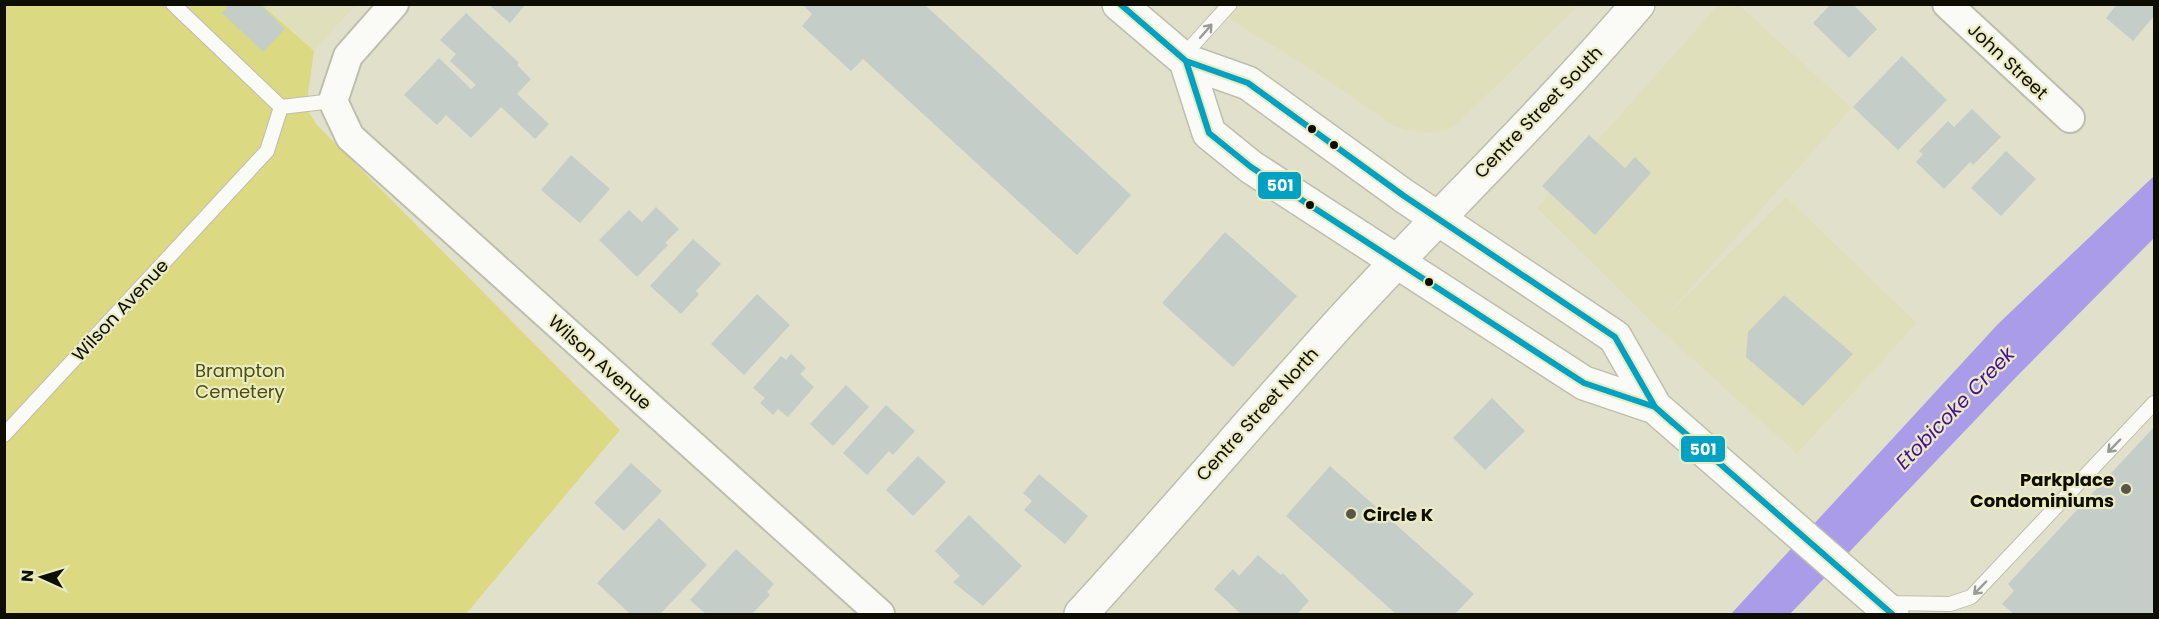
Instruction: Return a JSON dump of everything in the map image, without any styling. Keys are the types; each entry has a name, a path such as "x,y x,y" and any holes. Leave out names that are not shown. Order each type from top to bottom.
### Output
{"main road":[{"path":"1119,4 1184,59 1248,83 1306,128 1615,337 1655,407 1885,608"},
{"name":"Centre Street South","path":"1438,218 1574,77 1638,4"},
{"path":"1184,59 1209,133 1251,167 1584,383 1655,407"},
{"name":"Centre Street North","path":"1081,615 1254,416 1438,218"}],"street":[{"path":"333,101 348,56 394,4"},
{"name":"John Street","path":"1947,4 2070,118"},
{"name":"Wilson Avenue","path":"333,101 350,137 880,615"}],"lane":[{"path":"173,4 281,107 333,101"},
{"path":"1184,59 1230,4"},
{"name":"Wilson Avenue","path":"4,435 267,151 281,107"},
{"path":"1885,608 1950,604 1971,597 2154,403"}],"shaded area":[{"path":"262,5 356,5 314,51"},
{"path":"1211,5 1579,5 1457,124 1446,131 1431,133 1394,126"},
{"path":"1718,5 1739,5 1852,108 1667,315 1786,197 1917,323 1797,454 1656,326 1537,208"}],"green space":[{"name":"Brampton Cemetery","path":"4,5 262,5 314,51 306,108 317,125 620,430 466,614 5,614"}],"water":[{"name":"Etobicoke Creek","path":"2154,176 2154,238 2021,372 1790,614 1731,614 1998,324"}],"building":[{"path":"230,4 260,4 285,29 263,52 222,13"},
{"path":"488,4 526,4 510,23"},
{"path":"802,4 924,4 1131,195 1077,255 863,59 851,71 802,26 812,14"},
{"path":"1831,4 1853,4 1877,29 1849,58 1813,23"},
{"path":"2117,4 2154,4 2154,16 2133,41 2106,18"},
{"path":"466,13 519,63 517,65 531,79 517,94 549,124 535,139 501,107 471,138 446,115 437,125 404,95 439,58 471,89 476,85 450,61 456,54 440,40"},
{"path":"1902,56 1947,100 1898,150 1853,107"},
{"path":"1972,109 2001,137 1973,165 1970,162 1944,189 1916,162 1923,154 1919,151 1948,121 1954,127"},
{"path":"1589,135 1625,168 1635,157 1651,173 1595,235 1542,186"},
{"path":"2006,151 2036,179 2001,216 1971,188"},
{"path":"571,155 610,189 580,223 541,190"},
{"path":"656,207 679,229 665,243 668,245 637,277 599,240 629,210 642,222"},
{"path":"1225,232 1297,296 1233,367 1162,303"},
{"path":"693,239 721,264 696,291 699,294 681,314 650,286"},
{"path":"757,294 790,325 744,375 711,344"},
{"path":"1784,295 1853,354 1803,406 1746,357 1748,332"},
{"path":"791,354 806,368 800,374 814,387 788,417 778,409 773,415 760,403 765,398 753,388 781,356 786,360"},
{"path":"846,385 869,407 833,446 810,424"},
{"path":"1492,398 1525,431 1485,470 1453,438"},
{"path":"886,405 915,431 893,455 889,451 867,475 843,453"},
{"name":"Parkplace Condominiums","path":"2154,427 2154,614 2014,614 2002,604 2014,591 2008,584"},
{"path":"918,456 946,482 913,516 886,490"},
{"path":"631,463 662,491 624,531 594,503"},
{"path":"1330,466 1474,594 1455,614 1396,614 1286,516"},
{"path":"1039,474 1088,516 1065,544 1024,510 1032,501 1023,493"},
{"path":"969,515 1022,566 983,606 953,582 960,576 935,551"},
{"path":"659,518 707,565 660,614 630,614 597,583"},
{"path":"736,549 774,584 767,592 770,595 752,614 706,614 690,600"},
{"path":"1258,555 1281,575 1283,573 1309,601 1297,614 1241,614 1214,589 1233,569 1239,576"}],"transit line":[{"name":"501","path":"1120,4 1186,61 1209,133 1251,167 1584,383 1655,407 1892,614"},
{"name":"501","path":"1158,37 1186,61 1248,83 1404,196 1615,337 1655,407 1673,423"}],"place":[{"name":"Parkplace Condominiums","path":"2126,489"},
{"name":"Circle K","path":"1351,514"}]}
